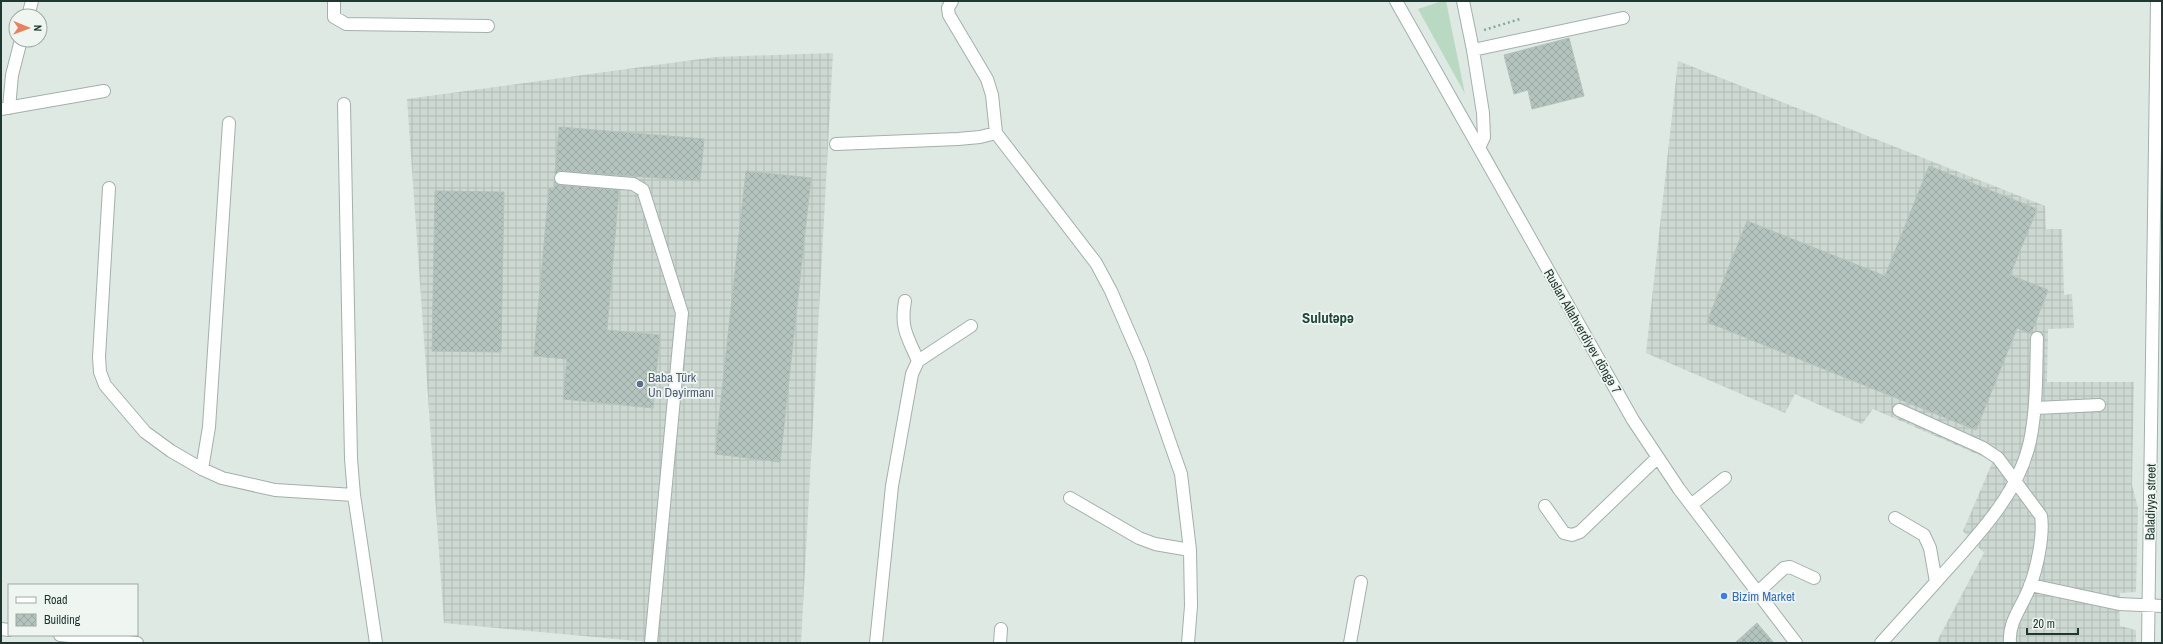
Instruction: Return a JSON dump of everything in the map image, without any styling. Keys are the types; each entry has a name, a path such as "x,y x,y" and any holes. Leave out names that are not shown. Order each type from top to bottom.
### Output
{"street":[{"path":"334,1 334,17 346,24 488,26"},
{"path":"952,1 948,8 949,16 986,79 992,95 996,132 1096,263 1111,291 1141,360 1180,474 1190,550 1191,606 1188,643"},
{"name":"Ruslan Allahverdiyev döngə 7","path":"1396,1 1657,458 1796,643"},
{"path":"1463,1 1473,50 1484,125 1484,137 1479,148"},
{"name":"Baladiyya street","path":"2148,643 2158,313 2158,1"},
{"path":"1473,50 1622,18"},
{"path":"20,48 5,108 104,91"},
{"path":"344,104 351,459 354,495 376,643"},
{"path":"202,469 209,427 229,123"},
{"path":"836,144 958,139 980,137 996,132"},
{"path":"561,178 633,184 643,190 682,313 651,643"},
{"path":"109,188 99,357 100,372 106,385 145,432 171,451 202,469 222,478 275,490 354,495"},
{"path":"905,301 902,318 903,325 918,362"},
{"path":"876,643 892,486 912,374 918,362 971,326"},
{"path":"1881,643 1987,522 2015,481 2030,443 2036,408 2037,338"},
{"path":"2036,408 2099,405"},
{"path":"1899,410 1983,448 1998,458 2041,516 2043,527 2030,585 2014,618 2009,633 2010,643"},
{"path":"1545,506 1564,533 1572,535 1580,532 1657,458"},
{"path":"1691,505 1725,478"},
{"path":"1070,498 1139,538 1155,544 1190,550"},
{"path":"1895,518 1924,535 1930,548 1936,582"},
{"path":"1757,593 1784,568 1790,567 1814,578"},
{"path":"1350,643 1361,582"},
{"path":"2030,585 2119,604 2162,606"},
{"path":"1000,643 1001,629"},
{"path":"70,636 137,643"}],"path":[{"path":"1470,34 1520,19"}],"shaded area":[{"name":"Baba Türk Un Dəyirmanı","path":"833,53 801,643 659,643 444,623 407,99 715,57"},
{"path":"1678,61 2045,206 2046,229 2062,229 2064,295 2072,294 2074,328 2048,329 2047,382 2134,382 2132,485 2138,508 2136,592 2120,593 2119,604 2120,626 2136,630 2136,643 1936,643 1984,553 1963,531 1993,461 1873,409 1862,424 1795,394 1785,413 1646,353"}],"green space":[{"path":"1446,1 1465,94 1418,9"}],"building":[{"path":"1569,38 1584,96 1532,109 1528,90 1514,94 1504,55"},
{"path":"559,127 704,139 700,181 562,171 555,174"},
{"path":"1929,166 2037,209 2010,275 2048,290 2031,334 2017,328 1976,430 1707,322 1747,221 1885,276"},
{"path":"746,171 811,178 780,462 715,454"},
{"path":"554,181 560,185 619,190 607,330 660,335 653,408 563,399 567,359 534,356 549,188 554,189"},
{"path":"435,191 504,192 501,352 432,351"},
{"path":"1757,623 1774,643 1735,643"}],"place":[{"name":"Baba Türk Un Dəyirmanı","path":"640,384"},
{"name":"Bizim Market","path":"1724,596"}],"district":[{"name":"Sulutəpə","path":"1328,318"}]}
